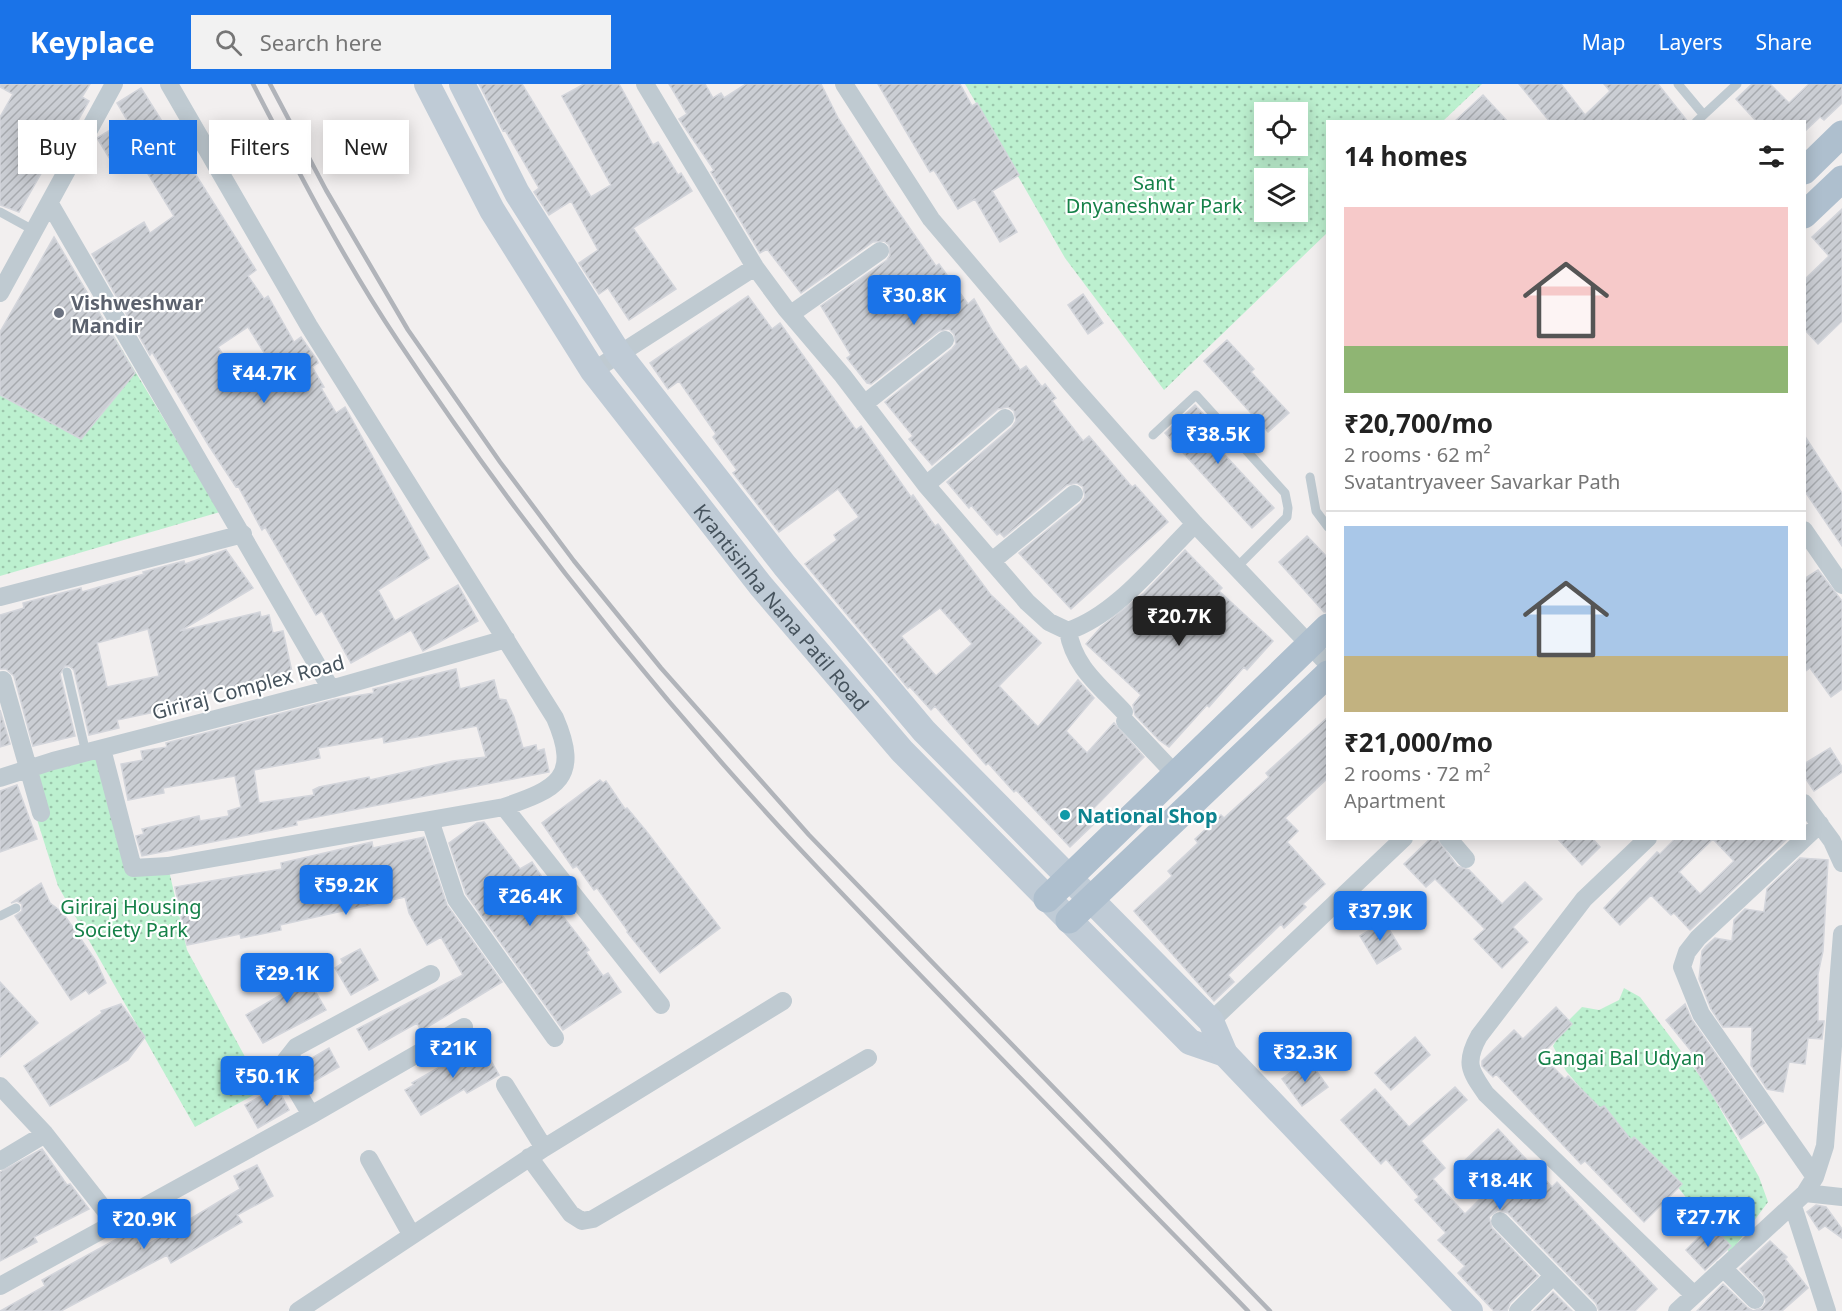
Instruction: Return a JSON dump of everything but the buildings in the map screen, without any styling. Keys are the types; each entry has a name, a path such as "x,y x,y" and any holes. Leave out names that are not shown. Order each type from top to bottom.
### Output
{"main road":[{"name":"Krantisinha Nana Patil Road","path":"428,84 492,210 593,371 761,586 902,751 1047,898 1190,1042 1225,1054"},
{"name":"Krantisinha Nana Patil Road","path":"462,84 517,193 619,354 785,566 924,731 1211,1021 1225,1054 1470,1311"},
{"path":"1806,169 1842,134"},
{"path":"1806,213 1842,179"},
{"path":"1047,898 1319,635"},
{"path":"1069,920 1326,676"}],"street":[{"path":"0,293 114,84"},
{"path":"94,751 133,868 168,866 504,807 540,795 552,786 562,774 568,759 564,739 555,718 309,326 169,84"},
{"path":"645,84 755,267 926,485 1027,602 1049,622 1068,631 1088,624 1106,612 1195,524"},
{"path":"844,84 932,219 1072,385 1195,524 1237,567 1319,635 1326,658"},
{"path":"50,204 167,410 243,534 331,689"},
{"path":"791,314 880,251"},
{"path":"593,371 755,267"},
{"path":"864,404 945,340"},
{"path":"926,485 1005,418"},
{"path":"992,561 1074,494"},
{"path":"1806,533 1842,585"},
{"path":"0,597 243,534"},
{"path":"1068,631 1071,650 1078,662 1176,775"},
{"name":"Giriraj Complex Road","path":"0,778 331,689 506,639"},
{"path":"3,680 41,813"},
{"path":"1806,806 1820,824 1842,863"},
{"path":"504,807 661,1005"},
{"path":"430,820 456,899 555,1038"},
{"path":"1806,837 1820,824"},
{"path":"1211,1021 1402,840"},
{"path":"1450,840 1466,859"},
{"path":"1646,840 1584,899 1479,1036 1471,1052 1470,1071 1486,1094 1694,1295"},
{"path":"1803,840 1698,938 1687,952 1682,967 1687,986 1701,1014 1815,1177"},
{"path":"1677,1311 1799,1200 1815,1177 1825,1146 1836,1089 1842,934"},
{"path":"311,1115 285,1071 285,1061 296,1047 431,974"},
{"path":"298,1311 411,1234 537,1153 783,1001"},
{"path":"0,1286 311,1115 464,1027"},
{"path":"505,1085 537,1153 571,1214 582,1221 593,1219 868,1058"},
{"path":"0,1086 45,1134 115,1223"},
{"path":"0,1161 45,1134"},
{"path":"369,1159 411,1234"},
{"path":"1799,1200 1842,1197"},
{"path":"1799,1200 1827,1311"},
{"path":"1500,1221 1588,1311"},
{"path":"1723,1268 1755,1300"},
{"path":"1518,1311 1553,1276"}],"lane":[{"path":"1678,84 1700,118 1737,84"},
{"path":"0,212 35,231"},
{"path":"1153,435 1196,395 1285,494 1287,517 1237,567"},
{"path":"1310,477 1316,511 1326,524"},
{"path":"67,672 94,751"},
{"path":"0,916 16,908"}],"green space":[{"name":"Sant Dnyaneshwar Park","path":"965,84 1482,84 1444,120 1326,120 1326,234 1164,390 1065,258"},
{"path":"54,237 220,512 0,576 0,335"},
{"name":"Giriraj Housing Society Park","path":"102,749 133,868 168,866 187,950 263,1090 195,1127 58,886 22,772"},
{"name":"Gangai Bal Udyan","path":"1624,988 1640,997 1706,1084 1759,1177 1768,1202 1730,1253 1669,1176 1638,1152 1566,1071 1553,1046 1567,1022 1582,1007 1599,1010 1619,1000"}],"railway":[{"path":"253,84 340,247 398,341 490,474 639,665 744,788 853,906 1248,1311"},
{"path":"270,84 326,190 408,330 500,462 574,561 661,668 809,835 1270,1311"}],"place":[{"name":"Vishweshwar Mandir","path":"59,313"},
{"name":"National Shop","path":"1065,815"}]}
